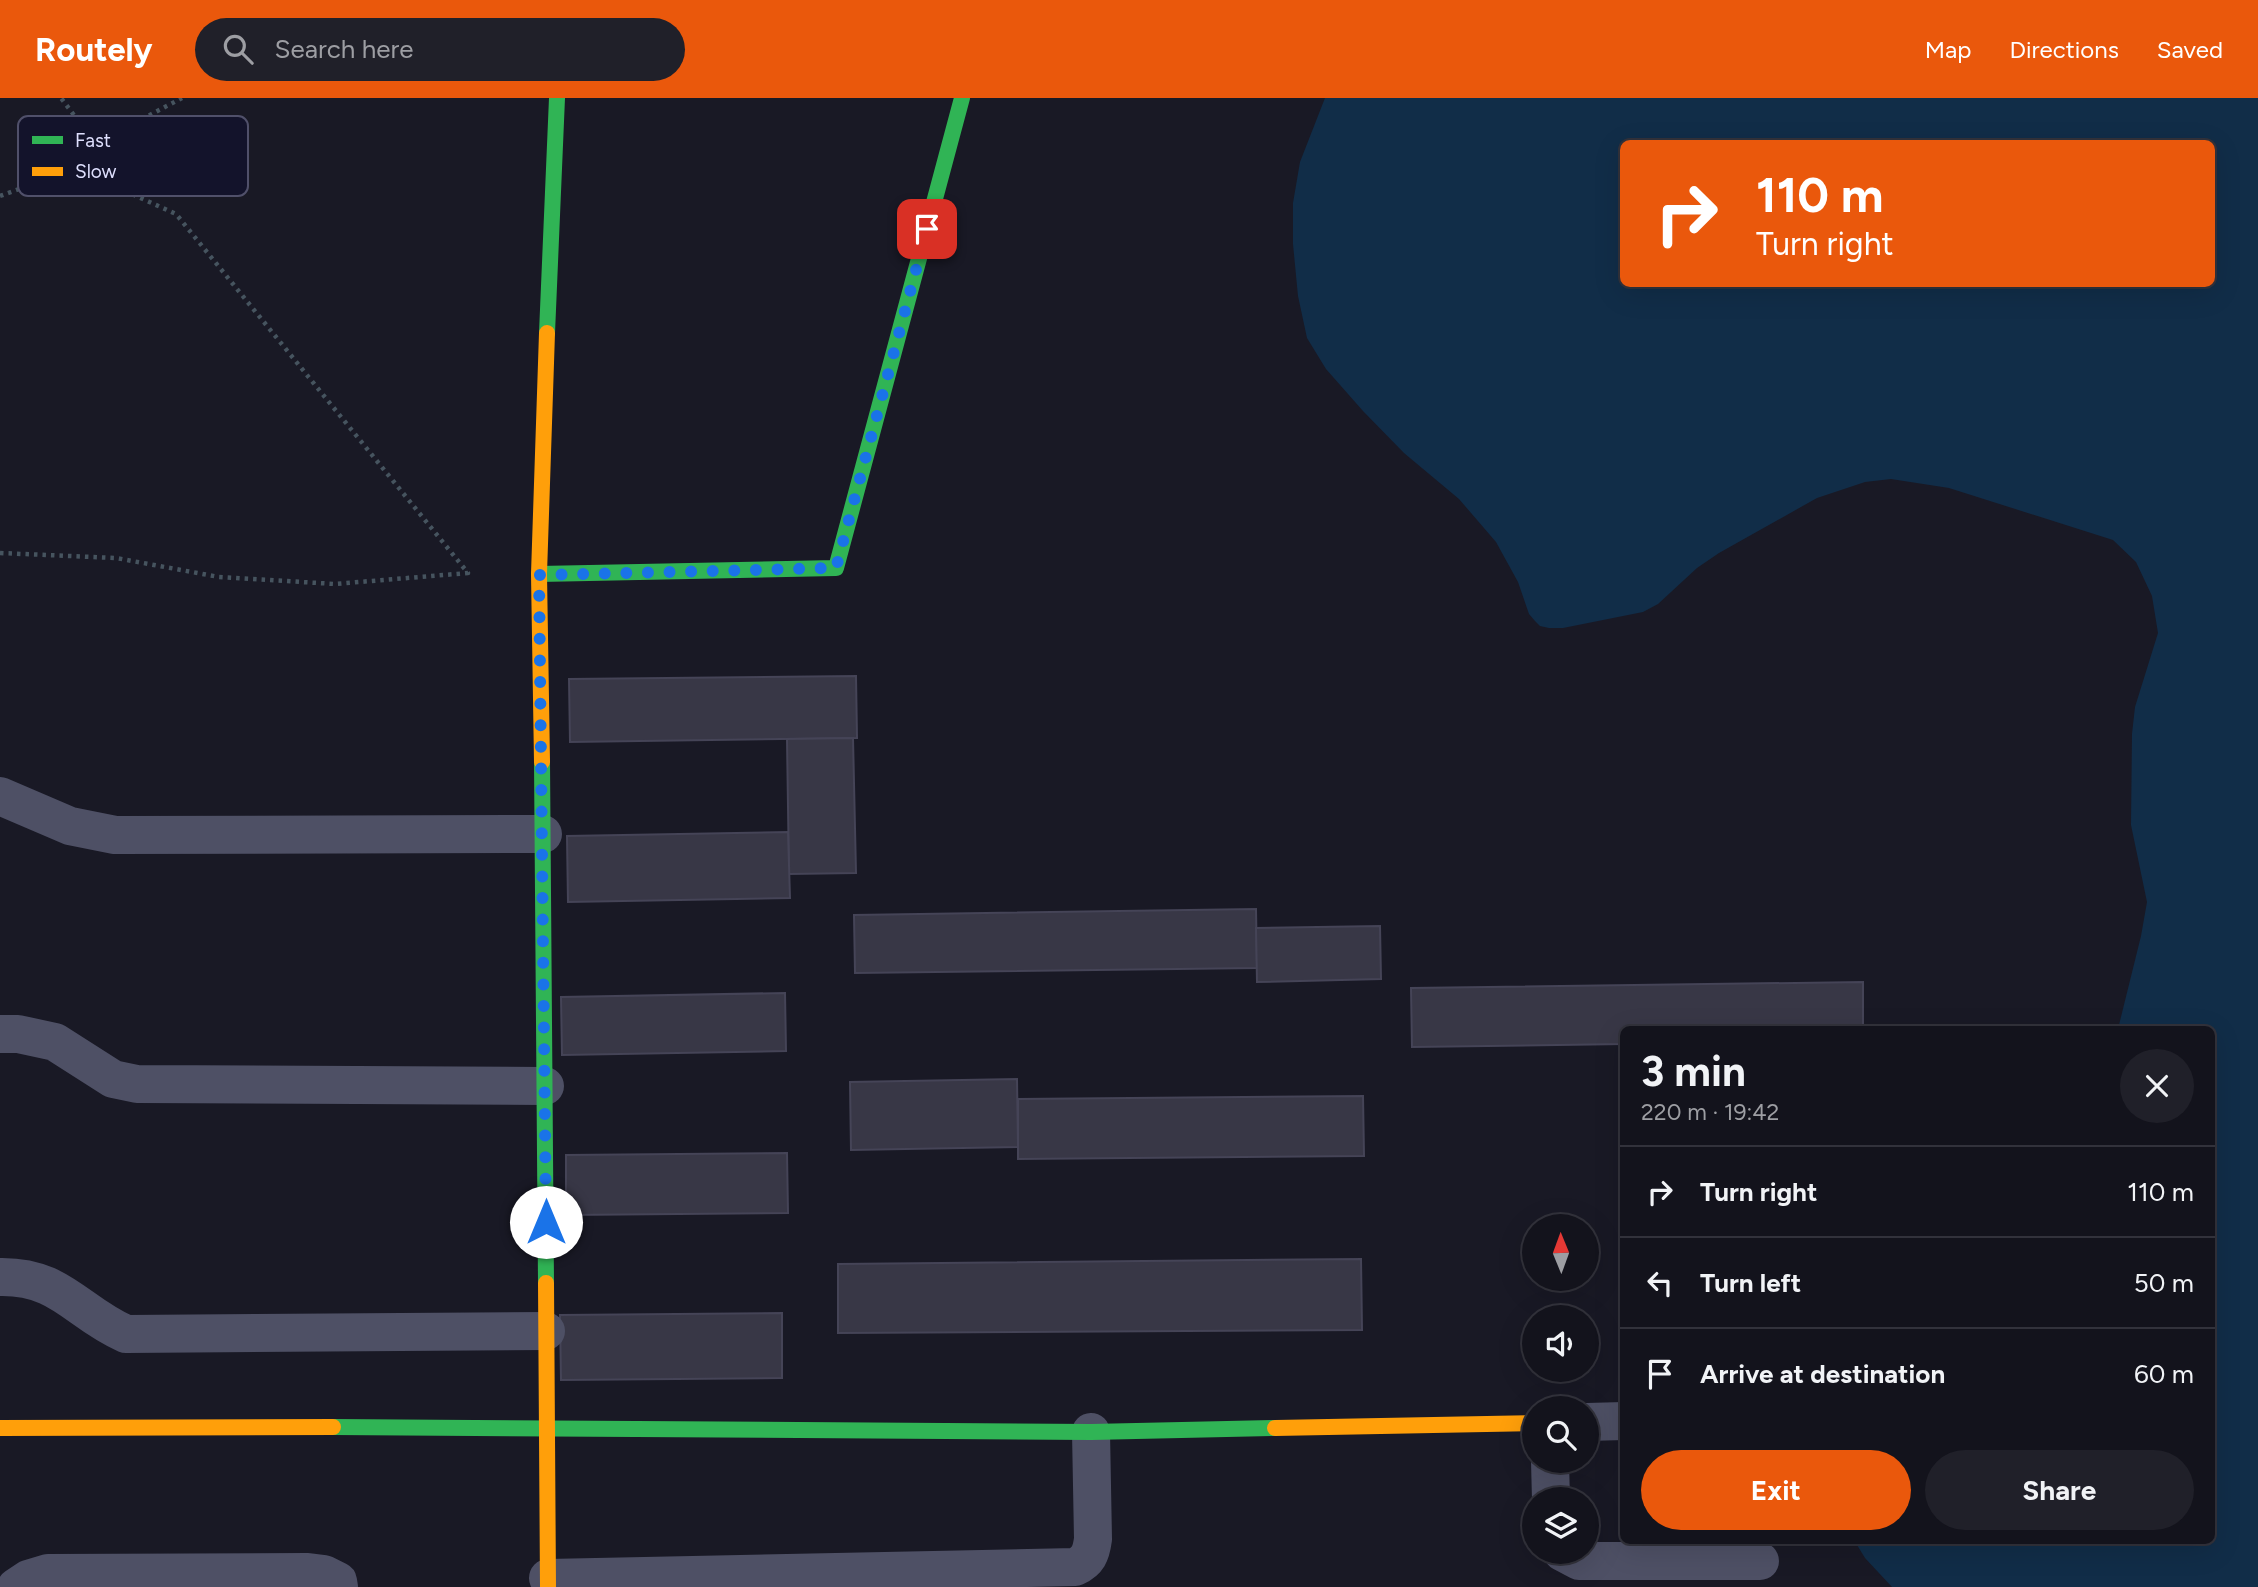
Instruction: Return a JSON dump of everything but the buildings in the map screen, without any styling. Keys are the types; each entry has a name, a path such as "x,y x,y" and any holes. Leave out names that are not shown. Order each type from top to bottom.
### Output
{"street":[{"path":"557,98 541,455 539,575 548,1582 1075,1567 1085,1562 1091,1553 1093,1539 1091,1432"},
{"path":"539,575 836,568 961,98"},
{"path":"0,796 70,826 114,835 543,834"},
{"path":"0,1034 18,1034 55,1042 113,1079 137,1084 545,1086"},
{"path":"0,1277 42,1282 76,1301 104,1325 126,1334 546,1331"},
{"path":"1599,1422 1620,1421"},
{"path":"0,1428 547,1427 1091,1432 1522,1423"},
{"path":"1599,1561 1760,1563"},
{"path":"16,1587 28,1579 48,1573 294,1572 324,1574 338,1581 340,1587"}],"path":[{"path":"61,98 74,116"},
{"path":"148,116 182,98"},
{"path":"0,195 18,189"},
{"path":"0,553 116,558 219,577 335,584 468,573 176,214 136,196"}],"water":[{"path":"1325,98 2258,98 2258,1587 1892,1587 1865,1558 1856,1544 2215,1544 2215,1026 2119,1026 2147,902 2131,825 2132,734 2135,707 2158,633 2152,596 2136,562 2113,540 1949,488 1891,479 1865,482 1817,498 1719,553 1697,568 1658,604 1643,612 1563,628 1540,626 1529,614 1518,582 1496,542 1459,499 1404,453 1363,411 1326,369 1307,338 1298,296 1293,244 1293,203 1300,162"}],"traffic: fast":[{"path":"547,333 557,98"},
{"path":"539,574 836,568 962,98"},
{"path":"542,762 546,1283"},
{"path":"333,1427 1091,1432 1275,1428"}],"traffic: slow":[{"path":"542,762 539,574 547,333"},
{"path":"546,1283 548,1587"},
{"path":"1275,1428 1522,1423"},
{"path":"0,1428 333,1427"}],"route":[{"path":"546,1222 539,575 836,568 927,229"}]}
